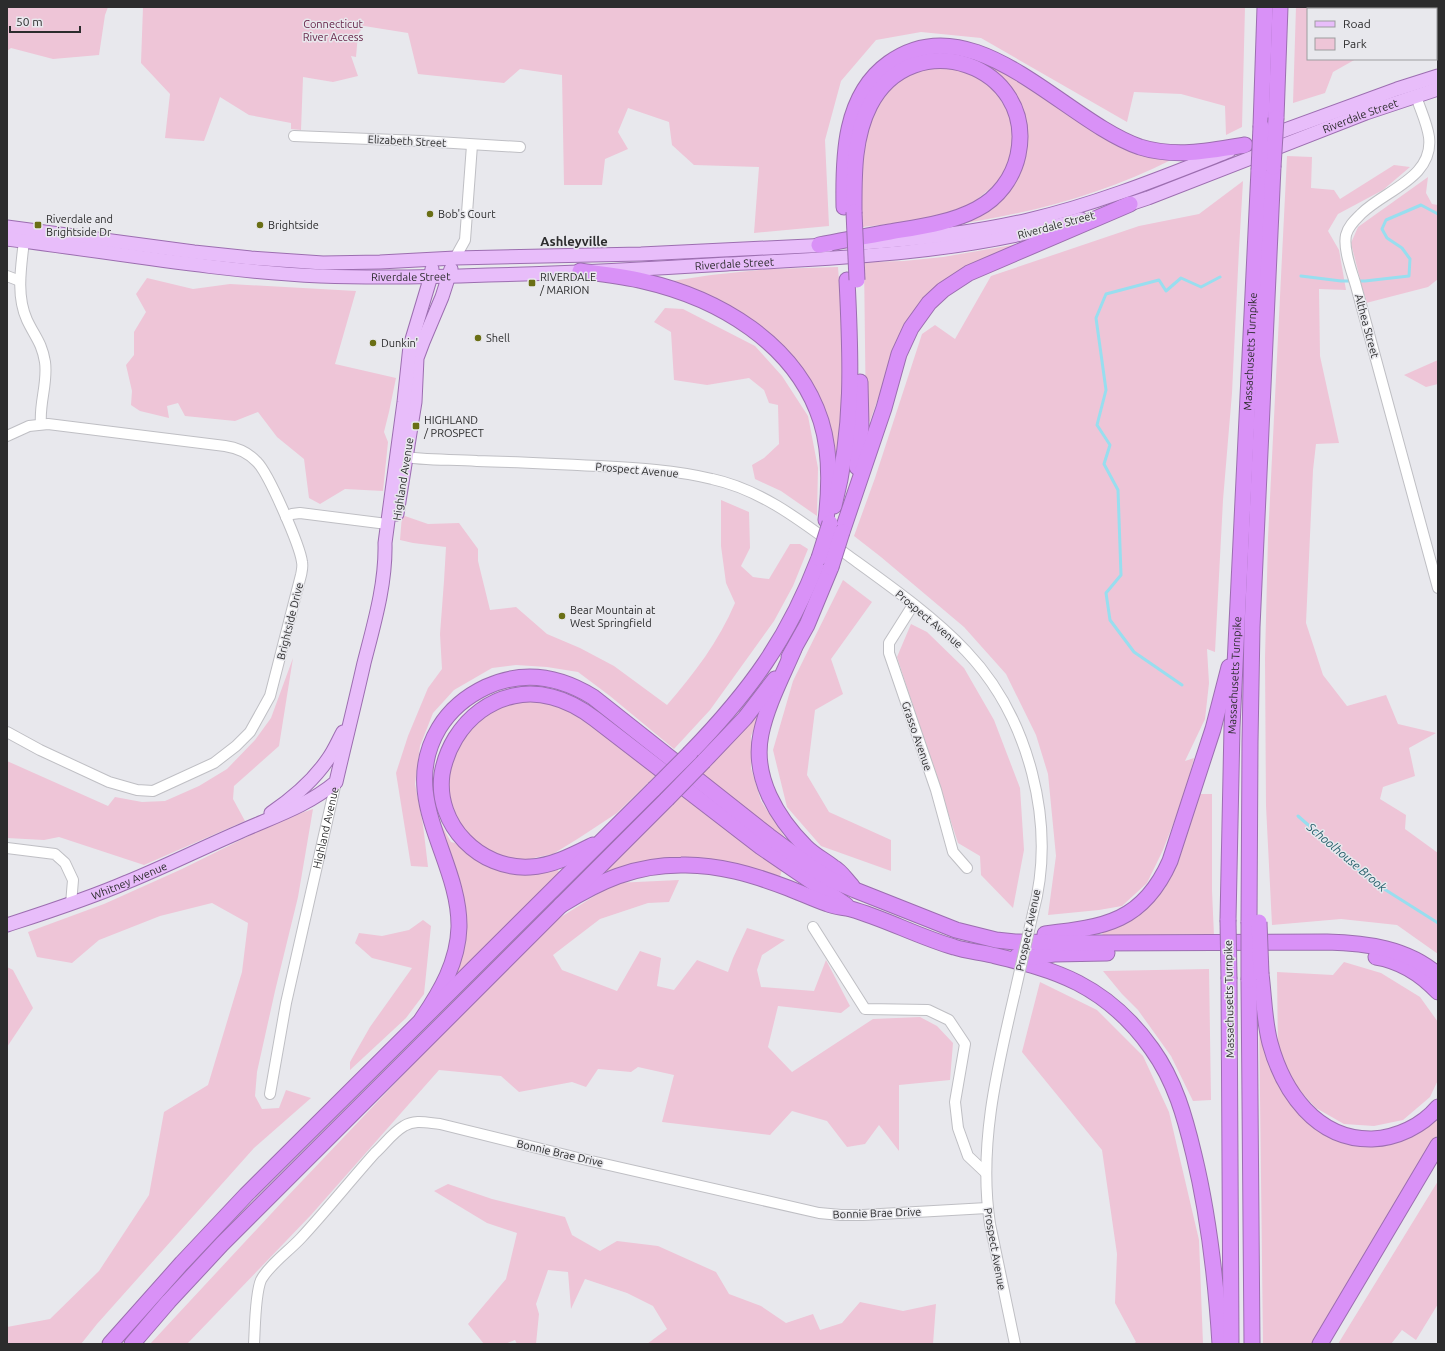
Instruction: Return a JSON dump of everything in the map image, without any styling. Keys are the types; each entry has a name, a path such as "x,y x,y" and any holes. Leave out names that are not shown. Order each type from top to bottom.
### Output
{"highway":[{"name":"Massachusetts Turnpike","path":"1252,1344 1255,977 1251,695 1266,168 1261,126 1265,7"},
{"name":"Massachusetts Turnpike","path":"1231,1344 1228,920 1232,727 1236,641 1266,168 1276,118 1280,7"},
{"path":"850,506 856,474 861,427 849,212 843,171 845,150 853,114 863,90 877,73 892,61 906,53 926,47 957,47 1001,63 1019,73 1104,129 1121,139 1140,147 1162,152 1183,153 1245,146"},
{"path":"819,245 943,221 978,209 991,200 1002,189 1010,177 1017,161 1020,146 1019,125 1016,113 1009,99 1000,87 988,76 971,66 944,60 914,65 894,76 877,93 869,106 856,152 849,212"},
{"path":"855,890 835,868 814,854 791,831 772,802 762,775 759,757 761,734 774,697 794,649 817,603 831,568 901,348 911,328 929,303 947,287 969,273 1130,204"},
{"path":"580,271 643,281 681,292 732,316 748,326 776,349 792,367 808,391 821,422 828,452 829,465 828,522"},
{"path":"110,1344 212,1230 690,753 733,707 768,660 800,605 821,551 844,459 850,410 852,280"},
{"path":"996,940 1077,931 1101,926 1129,912 1154,890 1164,875 1170,861 1216,722 1236,641"},
{"path":"132,1344 178,1291 222,1244 725,740 755,706 794,649"},
{"path":"422,1019 441,990 450,971 456,950 458,928 455,896 429,815 426,801 425,777 432,742 443,723 459,705 480,690 514,678 537,677 558,681 578,688 593,697 797,857 832,880 956,930 996,940 1015,942 1350,943 1378,947 1405,955 1424,964 1438,975"},
{"path":"601,842 556,861 542,865 524,867 508,866 498,863 480,854 470,846 460,837 450,820 444,802 442,784 442,775 447,757 451,746 463,726 477,712 486,706 513,696 551,696 570,703 595,719 760,847 851,909"},
{"path":"561,906 598,884 619,875 657,866 708,866 741,872 789,888 830,905 851,909 956,948 992,955 1046,970 1080,984 1126,1019 1144,1039 1163,1065 1172,1082 1180,1103 1198,1173 1212,1250 1220,1344"},
{"path":"992,955 1033,957 1058,954 1308,951 1345,952 1380,957 1400,964 1419,975 1438,992"},
{"path":"1255,977 1274,1057 1292,1094 1300,1105 1315,1120 1342,1134 1357,1138 1374,1139 1407,1131 1427,1119 1438,1107"},
{"path":"1320,1344 1438,1145"}],"main road":[{"name":"Riverdale Street","path":"7,227 194,252 281,260 341,263 455,258 641,254 819,245 937,236 991,228 1028,220 1106,197 1372,98 1438,76"},
{"name":"Riverdale Street","path":"7,239 251,271 341,276 449,276 580,271 892,254 997,240 1035,232 1092,216 1130,204 1366,113 1438,89"},
{"name":"Highland Avenue","path":"336,782 372,631 385,562 387,524 401,456 415,402 417,358 455,258"},
{"name":"Highland Avenue","path":"385,562 392,546 410,346 431,276 433,259"},
{"name":"Whitney Avenue","path":"248,828 282,805 314,778 329,758 351,716"},
{"path":"314,778 328,796"},
{"name":"Whitney Avenue","path":"7,925 70,904 127,882 248,828 328,796 336,782"}],"street":[{"name":"Althea Street","path":"1416,96 1429,137 1429,146 1426,159 1417,172 1404,183 1364,211 1349,228 1346,237 1346,246 1438,588"},
{"name":"Elizabeth Street","path":"294,136 520,147"},
{"path":"455,258 465,240 472,145"},
{"path":"24,241 20,280 22,305 27,321 41,346 45,364 41,424"},
{"path":"7,276 20,280"},
{"name":"Brightside Drive","path":"7,436 23,428 41,424 59,425 225,446 240,450 253,458 262,467 286,517 301,558 301,575 270,696 254,725 236,746 214,763 153,790 137,790 109,782 40,750 7,732"},
{"name":"Prospect Avenue","path":"401,456 668,471 716,480 753,493 772,503 868,569 948,633 984,672 998,693 1025,749 1035,786 1040,826 1040,867 1033,913 998,1065 986,1147 987,1208 1015,1344"},
{"path":"286,517 292,514 300,513 387,524"},
{"name":"Grasso Avenue","path":"913,604 889,643 888,650 936,790 953,852 967,868"},
{"name":"Highland Avenue","path":"270,1094 286,1003 328,796"},
{"path":"7,848 55,854 65,863 73,880 70,904"},
{"path":"813,927 865,1009 928,1010 949,1020 966,1044 955,1102 958,1128 968,1156 986,1173"},
{"name":"Bonnie Brae Drive","path":"254,1344 259,1290 263,1277 300,1239 345,1186 389,1138 400,1128 410,1123 419,1122 440,1124 656,1176 831,1215 885,1214 987,1208"}],"green space":[{"path":"7,7 108,7 105,15 99,55 53,59 11,48 7,51"},
{"name":"Connecticut River Access","path":"143,7 1245,7 1242,127 1226,135 1225,106 1181,94 1134,92 1127,122 981,38 921,32 876,40 841,81 825,140 829,226 754,233 759,167 694,165 672,145 669,122 628,108 618,132 628,149 605,159 602,185 564,185 562,75 520,69 504,83 418,74 408,33 364,26 358,34 356,57 351,56 358,76 333,82 303,77 301,130 291,129 291,123 249,115 220,97 204,141 165,138 170,94 141,63"},
{"path":"1296,7 1438,7 1438,21 1437,8 1307,8 1307,60 1354,60 1333,72 1325,93 1293,103"},
{"path":"972,57 1173,159 1118,184 1090,194 1033,210 944,226 1012,186 1022,112 972,60"},
{"path":"939,67 969,70 994,90 1010,115 1013,141 1009,163 997,183 970,205 937,217 863,227 859,205 859,173 870,119 887,89 910,72"},
{"path":"1287,156 1312,157 1311,188 1334,190 1340,199 1394,165 1410,167 1383,190 1338,214 1328,231 1339,250 1346,290 1319,289 1320,356 1339,443 1316,444 1313,470 1306,623 1323,675 1347,706 1386,695 1398,724 1436,733 1409,748 1415,776 1383,787 1380,799 1406,815 1405,829 1438,853 1438,954 1397,925 1341,919 1272,925 1266,806 1265,658 1268,538"},
{"path":"1428,177 1426,193 1432,204 1438,205 1438,279 1428,287 1366,303 1351,243 1358,227"},
{"path":"1243,181 1232,393 1223,500 1215,652 1207,649 1209,683 1205,719 1185,761 1194,758 1184,796 1163,850 1147,883 1122,906 1048,915 1056,856 1048,774 1036,735 1006,674 964,627 854,536 875,478 922,334 935,325 955,339 991,276 1139,226 1199,214"},
{"path":"1024,243 969,267 944,280 921,300 903,329 870,421 866,424 864,262 904,261 943,257"},
{"path":"838,267 842,327 843,388 841,434 836,468 796,364 672,281 711,275 770,269"},
{"path":"147,278 193,289 230,284 356,291 335,364 396,378 384,432 388,442 383,491 345,489 320,504 309,498 304,459 277,437 258,412 235,421 185,416 178,403 167,406 169,418 140,411 131,405 132,391 126,365 134,355 134,332 146,312 136,294"},
{"path":"665,308 683,309 755,346 782,376 808,416 818,468 817,516 781,491 755,479 752,465 764,458 779,444 778,405 769,403 764,390 749,378 707,385 674,380 671,332 654,322"},
{"path":"1438,360 1438,384 1426,387 1404,375"},
{"path":"721,500 749,512 750,548 741,566 753,577 769,579 790,544 800,544 808,549 793,586 774,621 710,710 674,749 610,696 578,672 547,667 516,665 492,668 454,690 433,713 420,746 415,784 423,825 428,867 411,866 396,773 408,736 428,688 442,669 440,634 446,547 400,540 402,515 428,524 459,523 478,549 478,561 490,610 516,607 547,634 580,648 614,666 667,705 714,644 735,603 726,583 721,546"},
{"path":"843,580 872,602 831,659 843,694 815,710 807,775 829,812 891,840 891,871 821,846 787,807 773,750 793,681"},
{"path":"911,624 927,632 964,668 994,720 1020,788 1024,850 1013,908 981,875 980,856 958,843 897,657"},
{"path":"293,658 279,746 234,786 233,799 245,821 144,865 59,837 44,840 7,838 7,761 108,806 115,797 142,802 165,801 199,786 227,769 255,740 271,718"},
{"path":"537,701 567,710 596,729 656,775 617,813 553,854 524,860 500,857 479,847 461,829 450,805 448,778 453,752 467,730 488,713 512,703"},
{"path":"761,709 751,736 751,768 761,801 789,844 699,777"},
{"path":"1200,794 1212,794 1212,891 1214,936 1189,934 1103,937 1102,932 1125,921 1150,905 1165,888 1184,843"},
{"path":"679,796 685,798 782,870 779,880 750,870 605,871"},
{"path":"313,809 298,897 257,1072 255,1096 262,1109 279,1108 286,1090 311,1098 254,1148 97,1324 81,1344 7,1344 7,1327 50,1319 99,1271 149,1195 164,1112 208,1085 242,972 248,923 212,903 160,916 99,940 72,963 37,957 28,932 104,904 182,869 283,819"},
{"path":"442,826 451,842 455,843 472,857 490,867 510,873 556,868 560,873 455,980 451,980 460,956 439,828"},
{"path":"679,880 669,902 648,903 600,919 553,955 562,970 617,991 640,951 661,958 657,986 674,990 697,960 728,972 747,928 785,940 762,955 757,970 761,987 814,991 826,960 850,1006 841,1013 778,1006 768,1047 792,1072 873,1019 920,1017 937,1026 953,1043 950,1080 899,1085 899,1151 879,1125 865,1144 847,1147 827,1121 792,1111 770,1135 662,1122 674,1075 638,1067 631,1072 598,1069 586,1087 572,1082 519,1092 501,1076 439,1070 311,1215 187,1344 150,1344 283,1201 459,1016 553,922 615,883"},
{"path":"423,920 431,926 424,994 406,1018 350,1070 350,1062 370,1027 412,968 372,958 355,943 359,933 382,936 409,930"},
{"path":"1344,962 1381,973 1420,997 1438,1022 1438,1080 1430,1097 1403,1120 1374,1126 1344,1124 1316,1108 1289,1079 1278,1052 1277,972 1333,975"},
{"path":"7,967 13,970 33,1008 7,1047"},
{"path":"1209,969 1211,1100 1193,1101 1171,1056 1138,1010 1122,994 1103,971"},
{"path":"1040,982 1097,1010 1143,1056 1169,1112 1199,1240 1203,1344 1133,1344 1136,1342 1115,1303 1117,1254 1102,1150 1022,1052"},
{"path":"1259,1013 1274,1076 1279,1086 1302,1118 1323,1133 1348,1143 1438,1116 1438,1134 1313,1344 1263,1344"},
{"path":"1438,1181 1438,1304 1416,1340 1402,1330 1391,1344 1338,1344"},
{"path":"448,1184 492,1199 565,1217 572,1235 600,1251 617,1241 658,1246 716,1272 729,1294 761,1306 786,1323 813,1314 820,1330 842,1323 860,1302 903,1311 936,1304 933,1344 647,1344 667,1329 653,1306 627,1293 585,1279 571,1309 568,1272 548,1270 536,1304 539,1314 536,1344 517,1344 515,1340 505,1344 484,1344 468,1324 506,1279 517,1233 487,1223 434,1191"}],"waterway":[{"name":"Schoolhouse Brook","path":"1301,276 1341,281 1365,281 1409,276 1410,259 1402,248 1387,238 1382,229 1386,220 1421,205 1438,214"},
{"name":"Schoolhouse Brook","path":"1182,685 1134,652 1110,620 1106,593 1121,575 1118,490 1104,464 1110,445 1097,425 1106,390 1096,318 1106,294 1159,280 1166,291 1181,278 1201,287 1220,277"},
{"name":"Schoolhouse Brook","path":"1298,816 1373,882 1438,923"}],"place":[{"name":"Bob's Court","path":"430,214"},
{"name":"Riverdale and Brightside Dr","path":"38,225"},
{"name":"Brightside","path":"260,225"},
{"name":"RIVERDALE / MARION","path":"532,283"},
{"name":"Shell","path":"478,338"},
{"name":"Dunkin'","path":"373,343"},
{"name":"HIGHLAND / PROSPECT","path":"416,426"},
{"name":"Bear Mountain at West Springfield","path":"562,616"}],"district":[{"name":"Ashleyville","path":"574,241"}]}
